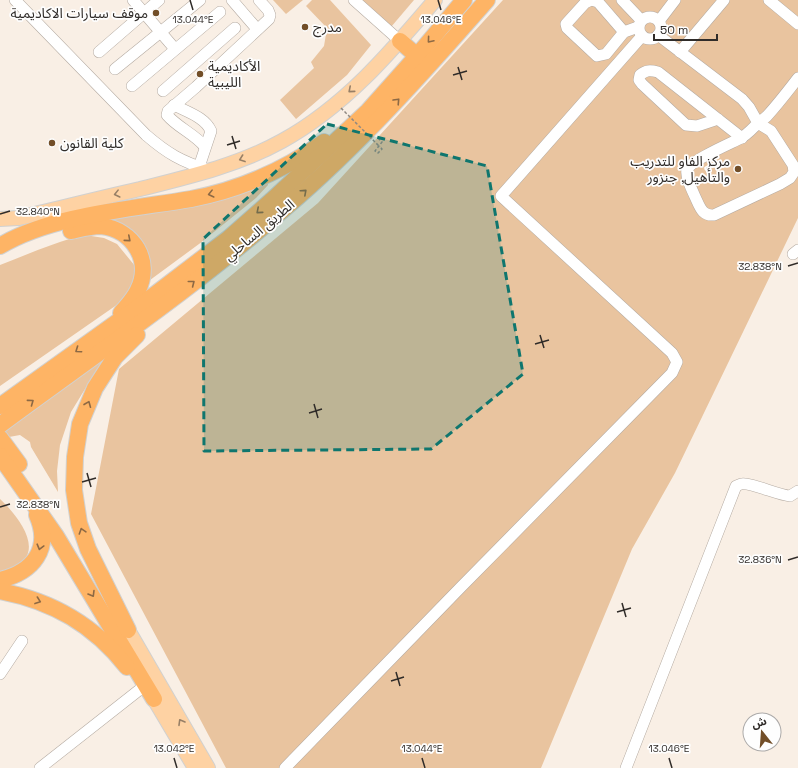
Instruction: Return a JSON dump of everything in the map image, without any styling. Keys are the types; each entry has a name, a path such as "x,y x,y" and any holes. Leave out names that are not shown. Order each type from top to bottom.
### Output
{"highway":[{"name":"الطريق الساحلي","path":"0,406 141,305 229,238 368,111 464,0"},
{"name":"الطريق الساحلي","path":"0,425 168,303 247,240 323,175 379,121 428,69 487,0"},
{"path":"400,41 417,56"},
{"path":"0,246 43,228 80,218 192,198 234,188 277,171 309,152 368,111"},
{"path":"0,257 13,250 47,237 83,228 101,226 116,230 128,237 138,248 142,259 143,275 138,291 128,306 100,334"},
{"path":"128,630 88,549 79,523 74,490 75,457 80,424 95,388 115,357 168,303"},
{"path":"2,450 66,532 128,630"},
{"path":"2,450 30,497 81,576 154,699"},
{"path":"0,580 12,577 24,571 35,561 40,551 43,536 40,522 30,497"},
{"path":"0,591 26,597 56,608 80,622 99,636 154,699"}],"main road":[{"path":"0,219 26,216 166,182 204,169 241,160 262,151 302,128 361,82 400,41 435,0"},
{"path":"128,630 208,768"},
{"path":"154,699 196,768"}],"street":[{"path":"15,0 146,135 180,160 204,169 205,148 211,131 208,124 174,105"},
{"path":"134,0 175,50"},
{"path":"99,52 145,14 159,0"},
{"path":"115,69 200,0"},
{"path":"232,0 257,29"},
{"path":"205,148 200,142 172,121 167,115 168,111 268,19 270,15 268,10 259,0"},
{"path":"354,0 400,41"},
{"path":"624,32 598,2 592,0 585,3 566,24 567,28 597,56 606,54 624,32 640,28"},
{"path":"285,768 672,373 677,362 672,353 501,196 640,28 646,17 650,16 658,21 661,27 658,35 650,39 640,28 622,0"},
{"path":"658,21 675,0"},
{"path":"680,52 724,0"},
{"path":"769,0 798,24"},
{"path":"132,86 220,12"},
{"path":"163,91 234,28"},
{"path":"658,35 742,99 749,107 758,123 771,131 793,165 794,172 790,178 714,215 708,216 703,213 687,177 687,170 690,164 749,133 758,123 766,117 798,78"},
{"path":"718,119 697,126 686,125 642,84 639,80 640,75 644,71 651,70 658,72 718,119 742,138"},
{"path":"626,768 736,486 741,484 749,485 781,495 790,496 798,491"},
{"path":"0,674 22,641"},
{"path":"40,768 99,720 143,687"}],"path":[{"path":"341,108 380,147 382,148 378,154 375,151 382,142"}],"highlighted area":[{"path":"327,124 487,166 523,374 431,449 204,451 203,239"}],"shaded area":[{"path":"273,0 303,0 286,14"},
{"path":"312,0 330,0 371,45 347,75 296,119 280,100 314,68 311,62 324,46 327,28 306,6"},
{"path":"361,0 414,0 391,27"},
{"path":"503,0 798,0 798,218 675,473 632,549 541,768 226,768 91,514 119,369 318,203"},
{"path":"268,180 268,185 256,198 199,244 146,283 148,262 91,220"},
{"path":"85,235 104,238 117,244 135,266 136,276 131,290 121,302 0,386 0,265 52,245"},
{"path":"107,353 71,412 60,445 57,471 58,492 31,447 30,442 20,435 9,437 3,432"},
{"path":"0,499 18,519 27,536 29,545 28,553 22,563 0,580"}],"place":[{"name":"موقف سيارات الاكاديمية","path":"156,13"},
{"name":"مدرج","path":"305,27"},
{"name":"الأكاديمية الليبية","path":"200,74"},
{"name":"كلية القانون","path":"52,143"},
{"name":"مركز الفاو للتدريب والتأهيل, جنزور","path":"738,169"}]}
